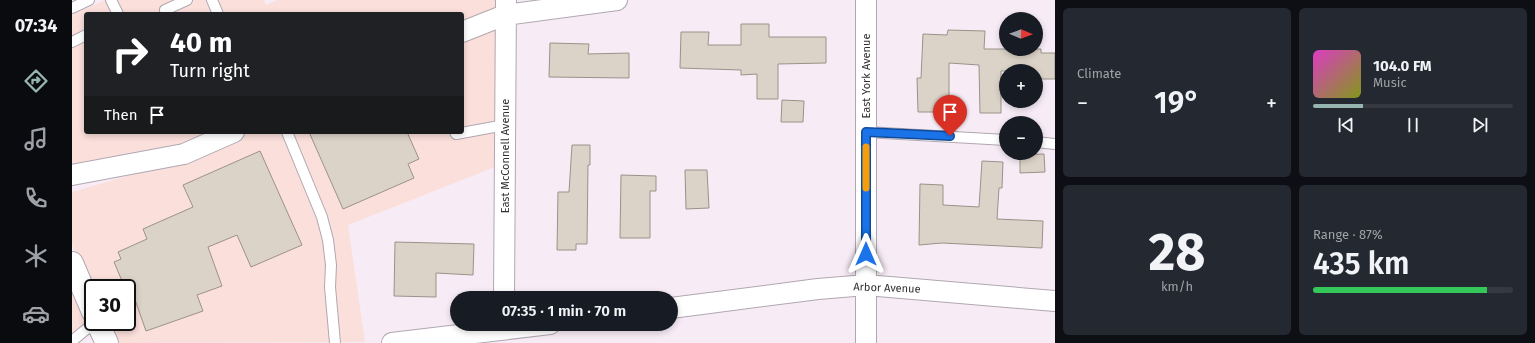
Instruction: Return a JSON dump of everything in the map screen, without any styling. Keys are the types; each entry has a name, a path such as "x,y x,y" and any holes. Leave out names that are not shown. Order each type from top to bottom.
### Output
{"main road":[{"path":"72,263 84,291"},
{"path":"101,331 107,343"}],"street":[{"path":"464,31 506,7 617,0"},
{"name":"East York Avenue","path":"866,0 866,343"},
{"name":"East McConnell Avenue","path":"504,291 506,7"},
{"path":"72,175 184,154 224,134"},
{"name":"Arbor Avenue","path":"678,307 866,285 1055,301"},
{"path":"392,343 505,332"}],"lane":[{"path":"72,8 89,0"},
{"path":"111,0 117,12"},
{"path":"166,12 165,10 187,0"},
{"path":"212,0 217,12"},
{"path":"72,42 84,36"},
{"path":"464,132 505,124"},
{"path":"866,132 999,140"},
{"path":"288,134 322,216 328,240 331,265 330,287 335,343"},
{"path":"1043,143 1055,144"},
{"path":"72,341 85,331"}],"shaded area":[{"path":"105,0 264,0 266,5 277,0 501,0 501,11 464,27 464,12 84,12 84,134 216,134 72,179 72,15"},
{"path":"501,23 500,165 348,225 365,342 113,343 108,331 136,331 136,279 86,279 72,245 72,192 186,159 244,134 464,134 464,39"},
{"path":"72,263 84,297 84,330 72,340"}],"building":[{"path":"741,24 769,24 769,37 826,37 826,63 778,64 778,99 757,99 757,74 741,75 741,70 680,68 681,32 709,32 708,45 741,45"},
{"path":"948,30 985,31 984,49 999,49 999,56 1043,56 1043,53 1055,53 1055,79 1043,79 1043,64 999,64 999,108 1001,108 1001,113 980,113 979,65 949,63 949,112 918,112 917,78 921,78 923,34 947,35"},
{"path":"550,43 589,44 588,54 629,53 629,78 549,77"},
{"path":"782,100 804,101 803,122 781,122"},
{"path":"310,134 408,134 419,159 408,164 414,178 343,209"},
{"path":"572,145 590,145 590,165 588,165 587,244 576,244 576,250 557,250 558,192 569,192"},
{"path":"260,151 302,245 251,267 237,235 208,247 222,286 197,295 203,311 146,331 136,303 136,279 121,279 114,262 121,259 118,252 147,239 143,229 193,207 183,185"},
{"path":"1043,154 1045,172 1020,173 1020,160 1043,160"},
{"path":"982,161 1003,162 1002,188 999,188 997,219 1043,221 1042,248 942,243 919,245 920,184 943,185 943,205 979,207"},
{"path":"685,170 707,170 709,208 686,209"},
{"path":"621,175 656,176 656,191 650,191 650,238 620,238"},
{"path":"395,242 474,244 473,275 436,273 436,297 394,296"}],"slow traffic":[{"path":"866,147 866,188"}],"route":[{"path":"866,254 866,132 950,136"}]}
